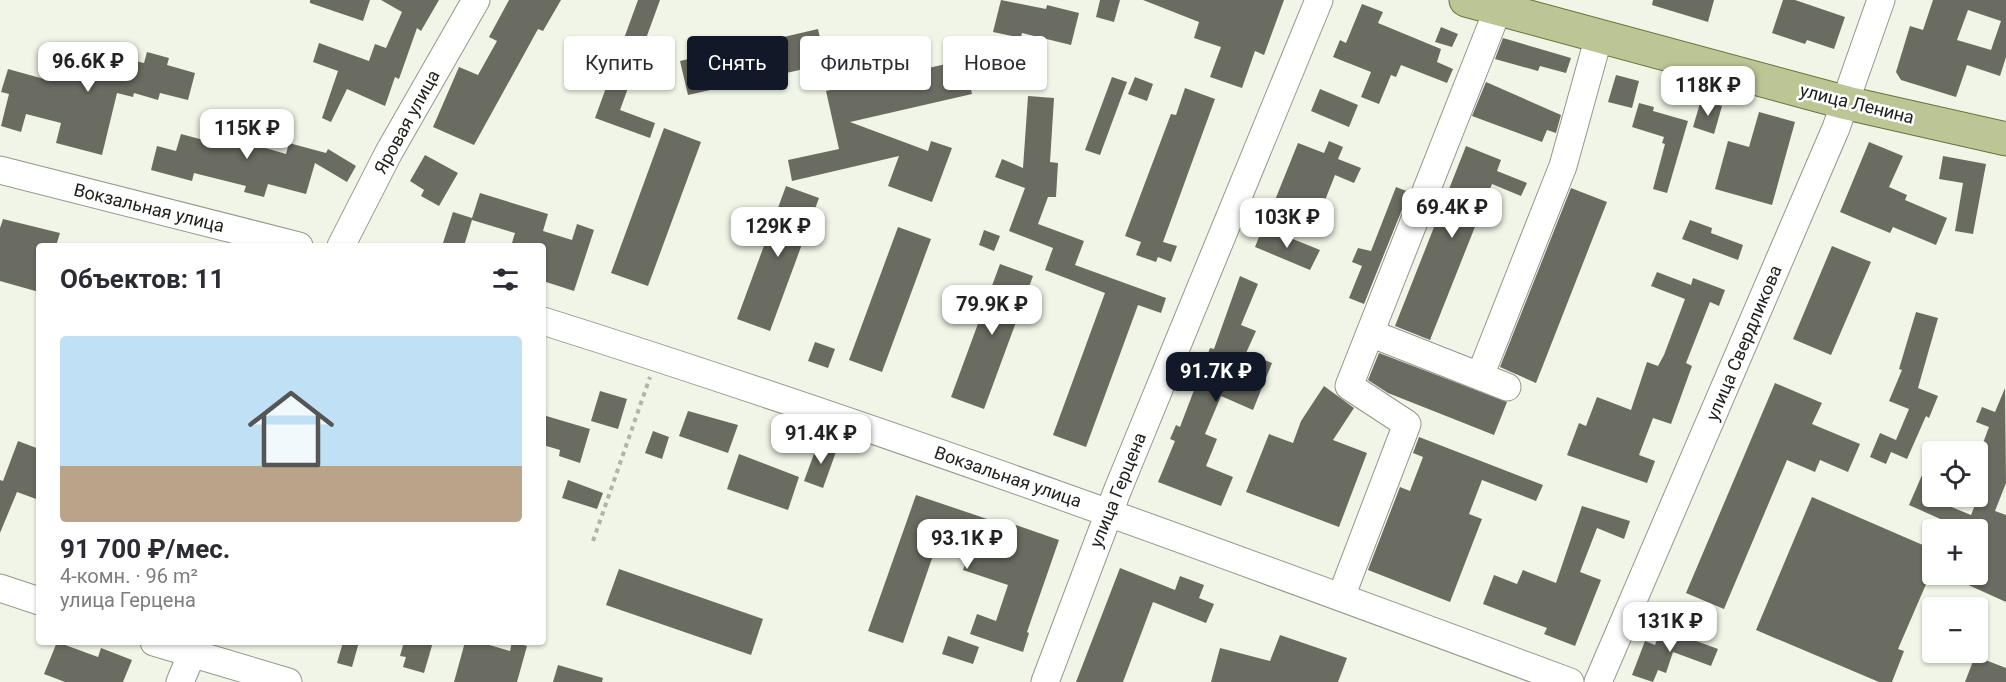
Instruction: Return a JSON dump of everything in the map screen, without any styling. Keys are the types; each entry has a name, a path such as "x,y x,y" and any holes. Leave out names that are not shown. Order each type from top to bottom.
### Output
{"main road":[{"name":"улица Ленина","path":"1466,0 1847,103 2006,139"}],"street":[{"name":"Яровая улица","path":"343,243 389,152 476,0"},
{"name":"улица Герцена","path":"1045,682 1109,513 1318,0"},
{"name":"улица Свердликова","path":"1598,682 1847,103 1881,0"},
{"path":"1341,597 1407,424 1348,386 1498,9"},
{"path":"1480,376 1563,166 1599,36"},
{"name":"Вокзальная улица","path":"0,170 287,243"},
{"name":"Вокзальная улица","path":"546,322 657,357 1109,513 1570,682"},
{"path":"1370,333 1507,387"},
{"path":"0,588 36,601"},
{"path":"172,645 195,649 288,682"},
{"path":"180,682 195,649"}],"path":[{"path":"593,541 657,357"}],"building":[{"path":"310,0 370,0 363,21 310,3"},
{"path":"381,0 439,0 421,31 417,28 399,79 395,77 385,106 347,89 331,122 322,118 338,71 313,62 319,43 369,61 375,44 386,48 402,12"},
{"path":"509,0 561,0 543,31 538,29 474,145 433,127 459,67 478,75 497,41 489,37"},
{"path":"638,0 660,0 647,36 625,36"},
{"path":"1001,0 1046,9 1047,5 1079,13 1071,45 1047,39 1047,36 1022,33 1021,36 1012,36 993,32"},
{"path":"1100,0 1120,0 1114,22 1096,17"},
{"path":"1143,0 1284,0 1264,55 1255,51 1242,88 1210,77 1221,47 1194,38 1199,22"},
{"path":"1653,0 1714,0 1708,22 1652,5"},
{"path":"1783,0 1795,0 1845,17 1834,49 1807,40 1805,44 1772,33"},
{"path":"1933,0 2006,0 2006,57 2000,76 1967,65 1956,97 1901,80 1896,72 1910,26 1923,30","holes":["1968,10 2001,21 1991,50 1957,40"]},
{"path":"1362,4 1383,12 1378,23 1441,49 1437,62 1453,69 1447,83 1401,65 1396,77 1391,75 1379,104 1361,97 1371,72 1333,57 1340,40 1346,43"},
{"path":"1441,27 1458,34 1452,47 1435,42"},
{"path":"818,29 820,36 800,36 800,70 788,73 788,36"},
{"path":"1503,38 1571,58 1566,73 1540,66 1538,71 1495,59"},
{"path":"64,47 129,62 130,60 144,63 147,52 169,58 167,65 195,73 188,100 160,93 158,100 134,93 133,97 117,93 102,155 56,143 61,123 26,114 21,132 1,126 9,94 1,92 8,69 44,79 51,54 61,57"},
{"path":"687,59 687,90 710,90 688,95 680,61"},
{"path":"943,65 943,90 971,90 972,94 850,122 928,151 931,141 952,148 932,202 888,186 899,156 792,181 788,160 839,149 826,91 931,90 931,67"},
{"path":"1616,75 1639,81 1632,108 1608,102"},
{"path":"1112,77 1127,82 1100,155 1085,150"},
{"path":"1135,77 1153,84 1147,101 1128,94"},
{"path":"1486,82 1561,115 1556,133 1547,130 1542,142 1472,116"},
{"path":"1185,88 1215,99 1163,242 1177,246 1171,262 1158,257 1156,262 1136,255 1141,242 1125,236 1171,114 1176,115"},
{"path":"1320,89 1358,105 1349,127 1311,111"},
{"path":"605,90 627,90 620,110 655,123 650,138 595,118"},
{"path":"1028,96 1054,98 1050,162 1058,163 1056,197 1048,197 1038,224 1084,241 1075,265 1166,298 1161,313 1138,305 1086,447 1053,435 1105,293 1045,270 1053,248 1009,231 1025,188 995,177 1002,159 1023,168"},
{"path":"1701,100 1722,106 1714,134 1693,127"},
{"path":"1639,103 1654,107 1653,111 1688,121 1667,193 1653,189 1665,144 1662,143 1664,137 1632,127"},
{"path":"1759,112 1795,122 1772,205 1715,189 1728,141 1749,147"},
{"path":"245,115 263,120 259,134 262,147 286,154 289,143 326,153 328,149 356,166 347,182 315,163 306,194 268,184 264,197 244,192 246,186 194,173 192,181 151,170 157,146 176,151 181,134 211,142 217,119 242,126"},
{"path":"664,128 701,142 648,286 611,273"},
{"path":"1329,141 1343,147 1338,159 1361,168 1354,183 1335,175 1320,213 1303,206 1301,210 1275,200 1298,143 1324,153"},
{"path":"1869,142 1903,156 1889,187 1907,195 1905,200 1947,218 1936,245 1893,227 1890,233 1840,212"},
{"path":"1466,146 1501,160 1497,171 1527,183 1521,196 1492,184 1430,340 1395,326"},
{"path":"425,155 458,173 439,206 421,196 424,190 410,181"},
{"path":"1943,156 1986,164 1973,234 1955,231 1963,183 1939,179"},
{"path":"786,186 819,198 770,331 737,319"},
{"path":"1396,187 1409,192 1364,304 1349,298 1362,266 1352,262 1358,248 1371,251"},
{"path":"1571,188 1607,202 1536,383 1500,367"},
{"path":"480,193 548,214 543,231 572,240 577,224 594,230 574,291 546,282 546,243 512,243 515,233 472,220 465,243 443,243 453,212 472,218"},
{"path":"3,219 60,233 57,243 36,243 36,291 0,281 0,228"},
{"path":"1690,220 1712,228 1711,233 1743,245 1738,260 1682,239"},
{"path":"898,227 931,239 882,372 849,360"},
{"path":"1263,227 1320,250 1310,270 1255,247"},
{"path":"984,230 1000,236 994,251 979,245"},
{"path":"1832,246 1871,262 1831,355 1793,339"},
{"path":"1000,264 1033,276 984,409 951,397"},
{"path":"1657,272 1691,285 1693,278 1725,290 1719,306 1710,302 1686,363 1692,366 1671,424 1653,418 1639,455 1655,461 1647,483 1567,455 1579,423 1586,426 1597,397 1631,410 1647,362 1658,366 1664,355 1685,299 1651,286"},
{"path":"1240,276 1258,284 1241,325 1256,331 1246,353 1272,363 1253,410 1221,396 1205,434 1217,439 1206,466 1233,477 1221,506 1158,482 1175,441 1170,439 1176,425 1180,427 1210,348 1214,349"},
{"path":"1916,312 1938,318 1918,388 1938,396 1929,418 1926,416 1907,459 1891,452 1886,464 1870,457 1880,433 1896,440 1909,409 1889,401 1902,370 1899,369"},
{"path":"815,342 835,349 828,368 808,361"},
{"path":"1379,353 1507,402 1494,435 1388,393 1368,380"},
{"path":"1775,383 1822,403 1812,424 1860,444 1848,472 1820,460 1815,472 1787,460 1724,609 1686,593"},
{"path":"1324,386 1354,408 1333,440 1367,453 1339,527 1246,492 1269,434 1293,443 1301,421"},
{"path":"2005,388 2006,483 1995,511 2006,515 2006,602 1968,585 1988,585 1988,519 1940,519 1909,505 1922,475 1922,507 1952,507 1971,515 1974,507 1988,507 1988,441 1984,441 1989,427 1976,422 1982,407 1995,412"},
{"path":"600,391 627,399 618,429 591,421"},
{"path":"688,411 738,425 728,453 679,436"},
{"path":"546,416 590,429 580,463 559,456 560,450 546,446"},
{"path":"653,431 669,437 662,459 645,453"},
{"path":"1419,437 1543,485 1536,501 1482,480 1469,514 1482,519 1450,602 1368,570 1400,487 1410,491 1423,457 1413,453"},
{"path":"18,441 36,448 36,499 17,492 0,533 0,480 3,481"},
{"path":"818,443 837,449 823,488 804,481"},
{"path":"739,454 799,477 788,510 727,489"},
{"path":"568,480 603,493 597,509 562,498"},
{"path":"916,495 1005,525 1007,522 1059,540 1027,632 1029,633 1023,652 970,634 977,614 996,621 1008,585 963,570 972,546 940,535 903,643 868,631"},
{"path":"1812,497 1922,545 1922,585 1926,585 1898,649 1904,651 1892,682 1879,682 1756,630"},
{"path":"1582,506 1630,521 1624,539 1597,528 1580,572 1601,580 1575,646 1544,634 1547,628 1483,604 1494,575 1517,584 1523,570 1556,583"},
{"path":"1120,568 1175,590 1180,576 1204,585 1199,598 1214,604 1206,623 1153,602 1123,682 1076,682"},
{"path":"619,569 763,619 751,655 606,605"},
{"path":"1663,625 1681,632 1680,635 1718,649 1711,666 1673,652 1666,673 1658,670 1653,682 1632,675 1645,641 1655,645"},
{"path":"1280,635 1347,658 1338,682 1211,682 1220,648 1270,661"},
{"path":"948,636 979,647 973,664 942,654"},
{"path":"56,645 65,645 98,657 101,648 132,660 123,682 65,682 44,674"},
{"path":"342,645 358,645 352,667 337,663"},
{"path":"403,645 432,645 424,673 403,667 406,657 400,656"},
{"path":"464,645 489,645 510,651 511,645 527,646 517,682 454,682"},
{"path":"1988,661 2006,668 2006,682 1965,682 1972,663 1988,663"},
{"path":"558,665 603,678 602,682 553,682"}]}
